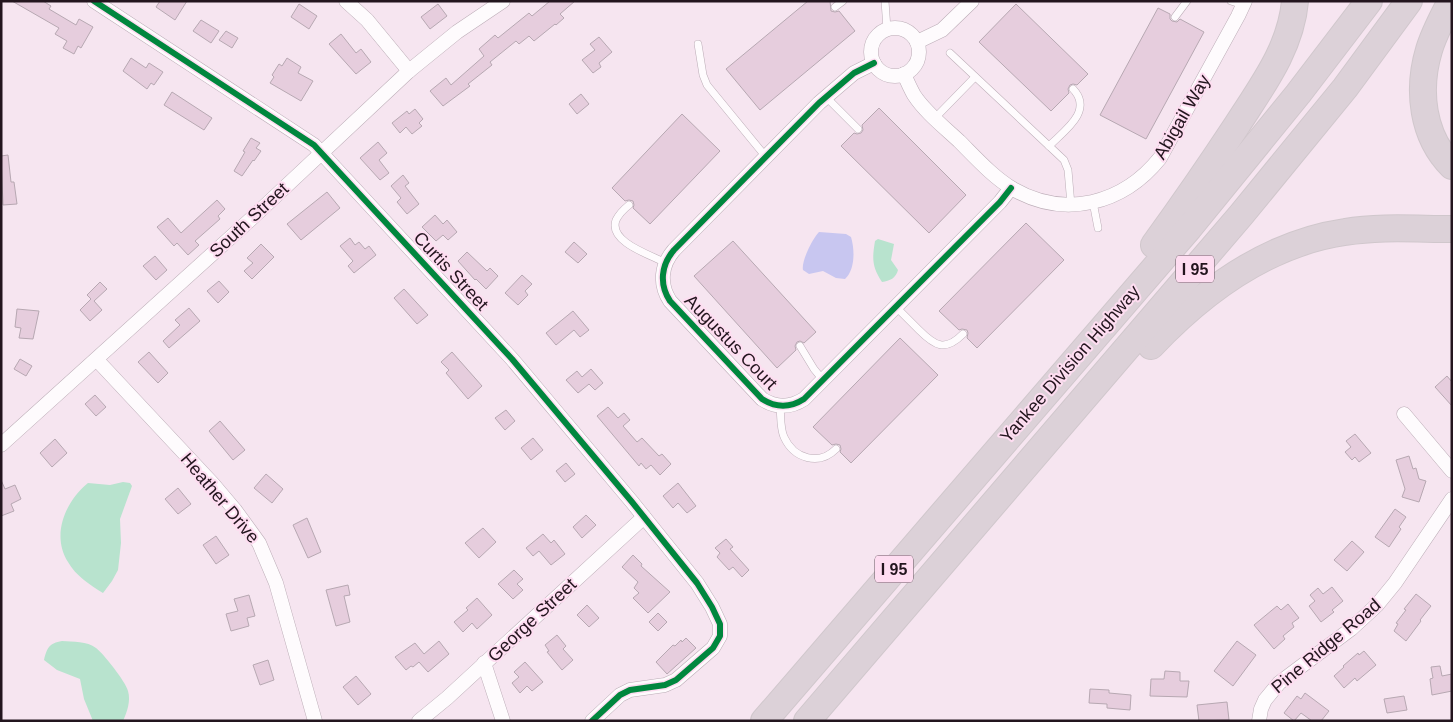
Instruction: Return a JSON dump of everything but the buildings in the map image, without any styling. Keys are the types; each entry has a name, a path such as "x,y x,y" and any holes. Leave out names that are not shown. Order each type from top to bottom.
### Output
{"highway":[{"path":"1024,418 1191,194 1247,109 1270,72 1288,37 1295,1"},
{"name":"Yankee Division Highway","path":"764,721 1262,140 1369,1"},
{"name":"Yankee Division Highway","path":"811,718 1301,144 1409,1"},
{"path":"1451,1 1429,51 1422,90 1424,110 1430,132 1439,150 1452,166"},
{"path":"973,529 1164,332 1188,310 1229,279 1281,251 1305,241 1333,234 1362,230 1452,229"}],"street":[{"name":"Curtis Street","path":"94,1 308,140 321,152 512,360 644,516 697,583 712,607 720,629 718,640 708,653 676,680 665,685 630,690 620,695 592,721"},
{"path":"346,1 367,20 409,71"},
{"name":"South Street","path":"1,445 97,360 409,71 457,32 503,1"},
{"path":"917,42 942,30 972,1"},
{"name":"Abigail Way","path":"904,74 916,98 992,173 1011,188 1039,200 1071,205 1093,202 1119,193 1130,186 1151,169 1160,158 1239,2"},
{"path":"888,29 903,29 912,35 917,42 918,58 914,66 904,74 895,76 887,74 879,70 874,63 871,51 873,43 880,33 888,29"},
{"path":"666,263 674,250 826,97 854,73 874,63"},
{"name":"Augustus Court","path":"666,263 663,272 663,282 670,301 759,396 770,403 780,406 792,405 800,402 823,380 993,209 1011,188"},
{"name":"Heather Drive","path":"97,360 224,497 259,543 276,583 315,721"},
{"path":"1404,414 1452,471"},
{"name":"Pine Ridge Road","path":"1258,721 1263,703 1274,688 1356,626 1377,605 1395,583 1452,499"},
{"name":"George Street","path":"419,721 447,698 644,516"},
{"path":"484,664 503,721"}],"lane":[{"path":"836,7 843,1"},
{"path":"884,1 888,29"},
{"path":"1175,17 1180,7 1187,1"},
{"path":"698,44 703,75 707,85 766,157"},
{"path":"950,53 1064,160 1067,168 1071,205"},
{"path":"935,118 975,76"},
{"path":"1049,146 1079,115 1080,100 1073,89"},
{"path":"826,97 858,129"},
{"path":"1093,202 1098,228"},
{"path":"629,204 616,220 615,229 617,235 623,242 666,263"},
{"path":"896,307 935,344 948,345 962,334"},
{"path":"800,346 823,380"},
{"path":"780,406 783,435 797,453 807,458 818,459 836,449"}],"green space":[{"path":"878,239 894,244 891,260 898,270 892,279 882,282 876,272 873,253 875,241"},
{"path":"123,482 130,483 132,486 120,519 121,543 118,570 103,593 84,580 71,567 63,552 61,530 67,509 88,483 110,485"},
{"path":"62,641 80,642 92,646 114,668 123,681 129,695 123,721 93,721 84,699 80,679 57,670 44,660 49,647 54,643"}],"water":[{"path":"819,232 846,234 851,237 853,260 851,270 845,279 836,278 823,271 809,274 803,270 808,250"}],"cycle path":[{"path":"94,1 314,145 512,359 697,583 720,624 720,636 713,648 676,680 665,685 630,690 620,695 592,721"},
{"path":"874,63 854,73 819,103 674,250 666,262 663,281 666,295 670,301 762,399 772,404 783,406 794,404 804,399 1000,202 1011,188"}]}
